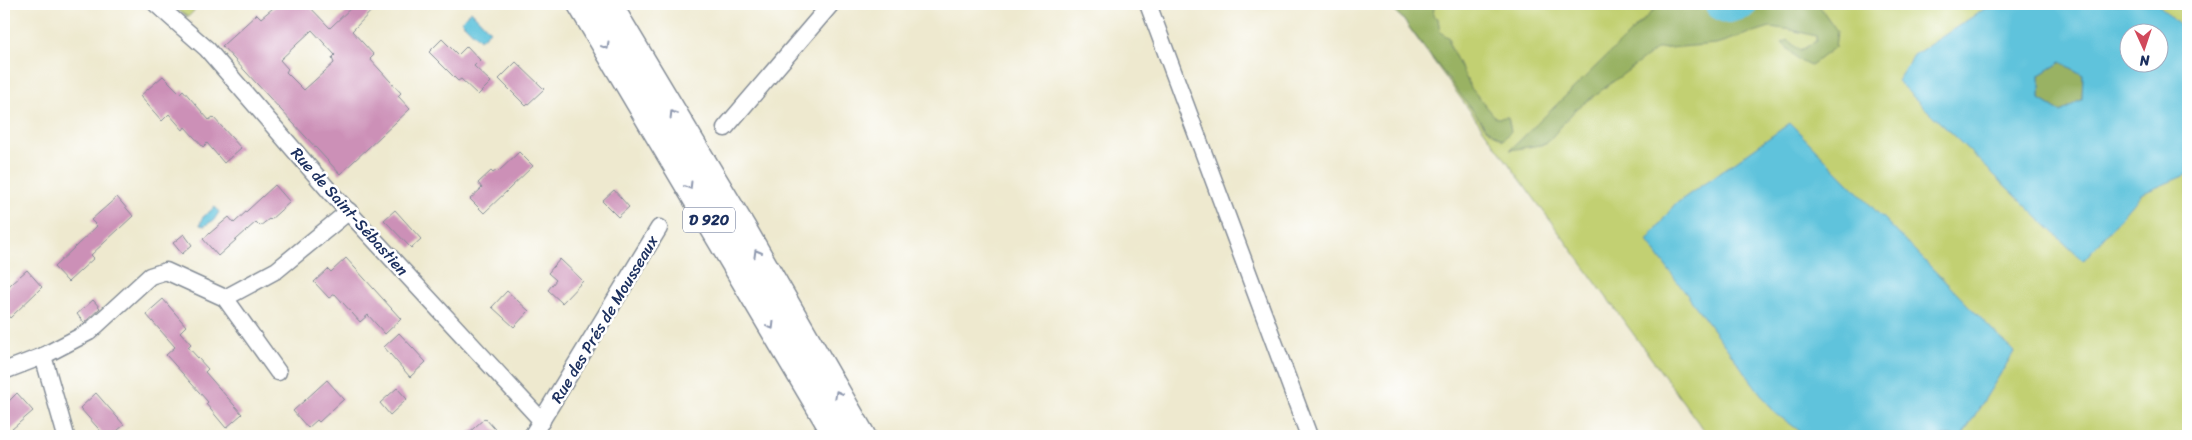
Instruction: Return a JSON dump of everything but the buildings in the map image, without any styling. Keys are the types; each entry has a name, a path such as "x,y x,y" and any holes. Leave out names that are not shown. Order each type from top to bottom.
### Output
{"highway":[{"name":"D 920","path":"581,4 837,436"},
{"name":"D 920","path":"608,4 751,243 862,436"}],"street":[{"name":"Rue de Saint-Sébastien","path":"156,4 207,49 349,211 542,421"},
{"path":"725,128 831,4"},
{"path":"1148,4 1309,436"},
{"path":"225,298 277,270 349,211"},
{"name":"Rue des Prés de Mousseaux","path":"532,436 659,228"},
{"path":"4,371 43,356 89,332 150,276 166,271 225,298 278,372"},
{"path":"43,356 66,436"}],"green space":[{"path":"168,4 201,4 188,17"},
{"path":"1387,4 2188,4 2188,436 1708,436 1402,18"},
{"path":"1387,4 1430,4 1434,8 1433,16 1438,18 1440,32 1449,38 1449,44 1471,88 1496,118 1508,117 1511,131 1503,140 1486,128 1402,18"},
{"path":"1660,4 1820,4 1820,7 1837,31 1835,47 1810,66 1800,61 1782,43 1788,40 1800,51 1816,41 1816,36 1770,27 1716,44 1657,49 1575,110 1546,144 1510,150"},
{"path":"2061,62 2083,75 2082,99 2061,112 2040,99 2040,75"}],"water":[{"path":"1992,4 2158,4 2188,34 2188,174 2141,194 2083,261 1897,81 1914,55","holes":["2061,62 2083,75 2082,99 2061,112 2040,99 2040,75"]},
{"path":"471,11 490,31 480,40 461,21"},
{"path":"1790,123 2014,352 1962,436 1807,436 1775,413 1647,241 1674,205"},
{"path":"215,207 219,212 214,220 204,226 200,225 202,218"}],"waterway":[{"path":"1720,4 1727,8 1742,4"}]}
